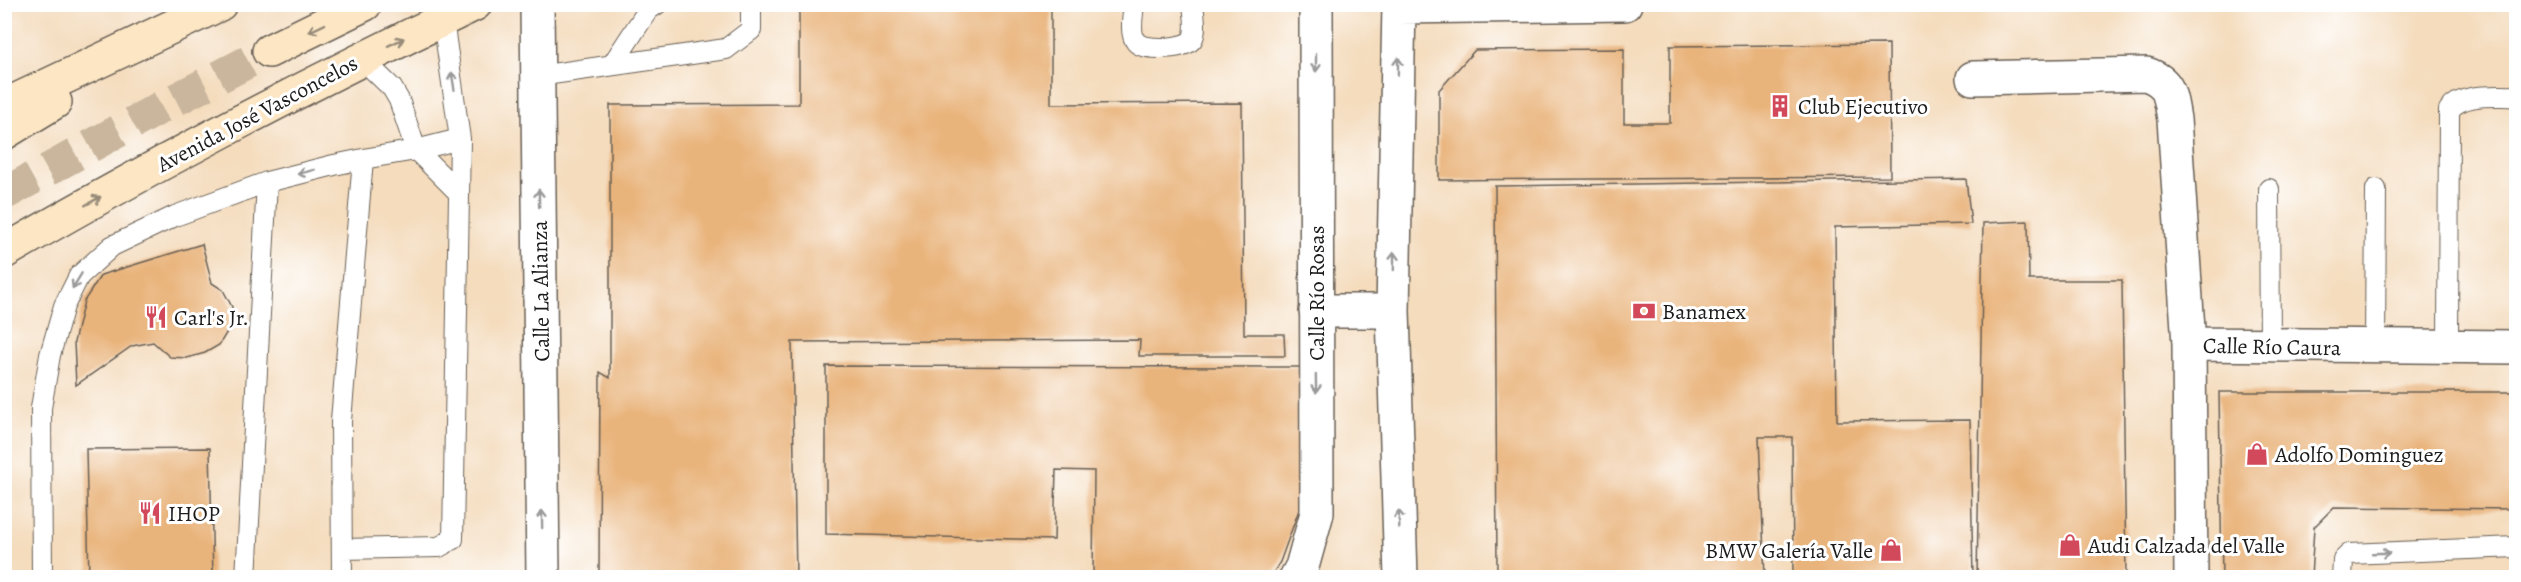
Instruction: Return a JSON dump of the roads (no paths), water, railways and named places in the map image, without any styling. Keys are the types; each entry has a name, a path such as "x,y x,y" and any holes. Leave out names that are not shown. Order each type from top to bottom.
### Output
{"main road":[{"path":"4,106 220,4"},
{"name":"Avenida José Vasconcelos","path":"269,51 365,4"},
{"name":"Avenida José Vasconcelos","path":"42,230 183,151 361,58 475,4"},
{"path":"4,134 149,39"},
{"path":"4,244 42,230"},
{"path":"4,252 42,230"}],"street":[{"name":"Calle La Alianza","path":"537,4 543,578"},
{"name":"Calle Río Rosas","path":"1296,578 1302,567 1317,513 1316,4"},
{"path":"1401,578 1393,311 1399,6 1625,4"},
{"path":"1973,78 2146,74 2164,83 2169,93 2174,119 2189,344"},
{"path":"1316,312 1393,311"},
{"name":"Calle Río Caura","path":"2191,578 2189,344 2517,347"}],"lane":[{"path":"612,65 648,10 657,4"},
{"path":"538,76 726,49 751,30 751,4"},
{"path":"1134,4 1134,39 1137,44 1143,47 1162,48 1181,47 1193,38 1193,4"},
{"path":"342,549 440,547 453,539 460,139 443,20"},
{"path":"361,58 392,88 399,100 416,150 459,193"},
{"path":"2448,347 2450,110 2454,104 2468,98 2517,96"},
{"path":"42,578 41,408 50,355 64,306 79,276 112,246 175,216 267,182 334,165 416,150 460,139"},
{"path":"342,578 341,421 363,159"},
{"path":"246,578 267,182"},
{"path":"2269,189 2270,346"},
{"path":"2375,347 2376,189"},
{"path":"2342,578 2343,560 2349,554 2517,547"}],"tunnel":[{"path":"4,194 269,51"}],"place":[{"name":"Club Ejecutivo","path":"1780,106"},
{"name":"Banamex","path":"1644,311"},
{"name":"Carl's Jr.","path":"156,317"},
{"name":"Adolfo Dominguez","path":"2257,454"},
{"name":"IHOP","path":"150,513"},
{"name":"Audi Calzada del Valle","path":"2070,545"},
{"name":"BMW Galería Valle","path":"1891,550"}]}
